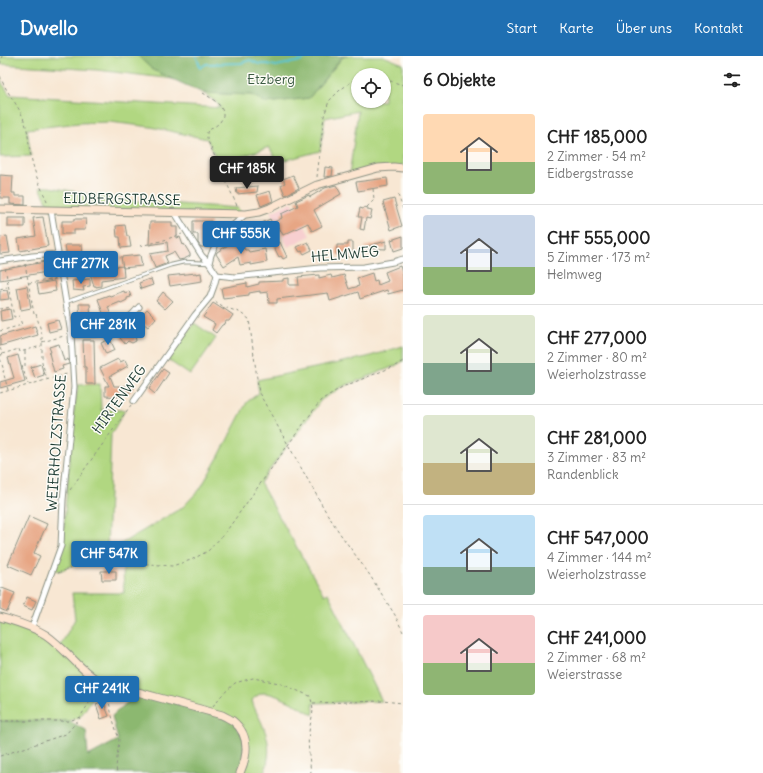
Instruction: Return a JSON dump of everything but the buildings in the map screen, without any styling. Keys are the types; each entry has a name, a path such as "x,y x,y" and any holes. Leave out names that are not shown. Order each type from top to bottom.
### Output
{"street":[{"name":"EIDBERGSTRASSE","path":"0,210 243,214 259,212 270,208 317,185 378,168 403,168"},
{"name":"WEIERHOLZSTRASSE","path":"32,627 61,546 63,500 74,387 71,334 51,210"},
{"path":"175,213 186,232 217,276"},
{"path":"209,263 211,254 222,234 243,214"},
{"path":"0,261 58,254"},
{"name":"HELMWEG","path":"217,276 235,277 320,268 364,267 403,259"},
{"name":"HIRTENWEG","path":"134,401 195,315 210,297 217,276"},
{"path":"71,334 99,334 111,331 122,324 139,307"},
{"path":"0,617 32,627 47,636 60,646 88,674 98,680 210,711 233,721 241,730 247,749 246,759 240,773"}],"lane":[{"path":"66,302 171,265 184,262 209,263"}],"path":[{"path":"0,64 2,56"},
{"path":"0,76 2,83 20,110 25,122 30,156 51,210"},
{"path":"317,185 324,116 329,101 351,82"},
{"path":"391,82 403,85"},
{"path":"203,93 222,108 223,116 219,123 207,132 207,139 243,214"},
{"path":"367,207 374,200 373,188"},
{"path":"398,195 403,209"},
{"path":"140,246 161,241 186,232"},
{"path":"25,262 28,284 35,314 42,334 42,362 47,379"},
{"path":"0,270 45,262"},
{"path":"0,331 22,325 19,316 14,317 4,265"},
{"path":"28,284 62,278"},
{"path":"0,289 8,287"},
{"path":"210,297 224,307 239,312 249,319 259,393 326,512 369,574 395,615 403,632"},
{"path":"0,309 12,307"},
{"path":"42,342 71,334"},
{"path":"2,355 19,349 20,352 42,346"},
{"path":"0,348 2,355 0,358 8,390"},
{"path":"25,350 25,366 22,366 28,385"},
{"path":"50,576 87,561 125,562 172,566 191,560 208,551 225,533 321,400 342,388 395,366 403,361"},
{"path":"0,393 73,372"},
{"name":"HIRTENWEG","path":"63,500 134,401"},
{"path":"210,711 221,696 235,683 253,678 279,683 310,696 314,711 308,733 311,773"},
{"path":"112,685 109,702 119,740 116,767 117,773"},
{"path":"0,756 66,734 80,717 100,687 96,686"},
{"path":"312,703 382,701 403,703"},
{"path":"0,721 69,721 80,717"}],"shaded area":[{"path":"292,202 310,236 288,247 271,212"}],"green space":[{"path":"0,56 138,56 153,70 173,79 97,70 0,64"},
{"name":"Etzberg","path":"138,56 348,56 342,57 309,98 266,103 252,95 203,93 153,70"},
{"path":"383,56 403,64 403,168 394,167 349,176 358,111 325,118 320,151 278,162 269,147 219,165 207,139 151,127 110,122 79,123 27,129 31,156 0,157 0,76 2,83 10,95 221,108 215,101 203,93 252,95 266,103 309,98 343,57"},
{"path":"40,187 50,187 121,200 238,208 241,214 51,210"},
{"path":"194,323 216,338 190,375 168,360"},
{"path":"403,346 403,361 395,366 342,387 321,400 260,483 324,595 328,593 382,701 313,703 313,715 274,695 263,693 259,695 252,700 267,738 269,752 264,773 240,773 241,729 104,683 80,717 69,721 0,721 0,619 32,629 59,648 75,619 72,593 124,593 123,564 86,563 100,554 59,571 56,570 62,547 73,417 78,385 100,384 101,410 125,410 111,434 107,552 183,507 200,489 247,402 259,393 257,380 367,357"},
{"path":"139,692 233,721 245,740 240,773 0,773 0,721 69,721 86,730 88,756 118,740 112,716"}],"waterway":[{"path":"196,56 200,68 206,64 241,63 250,60 259,64 276,66 301,61 309,56"}]}
